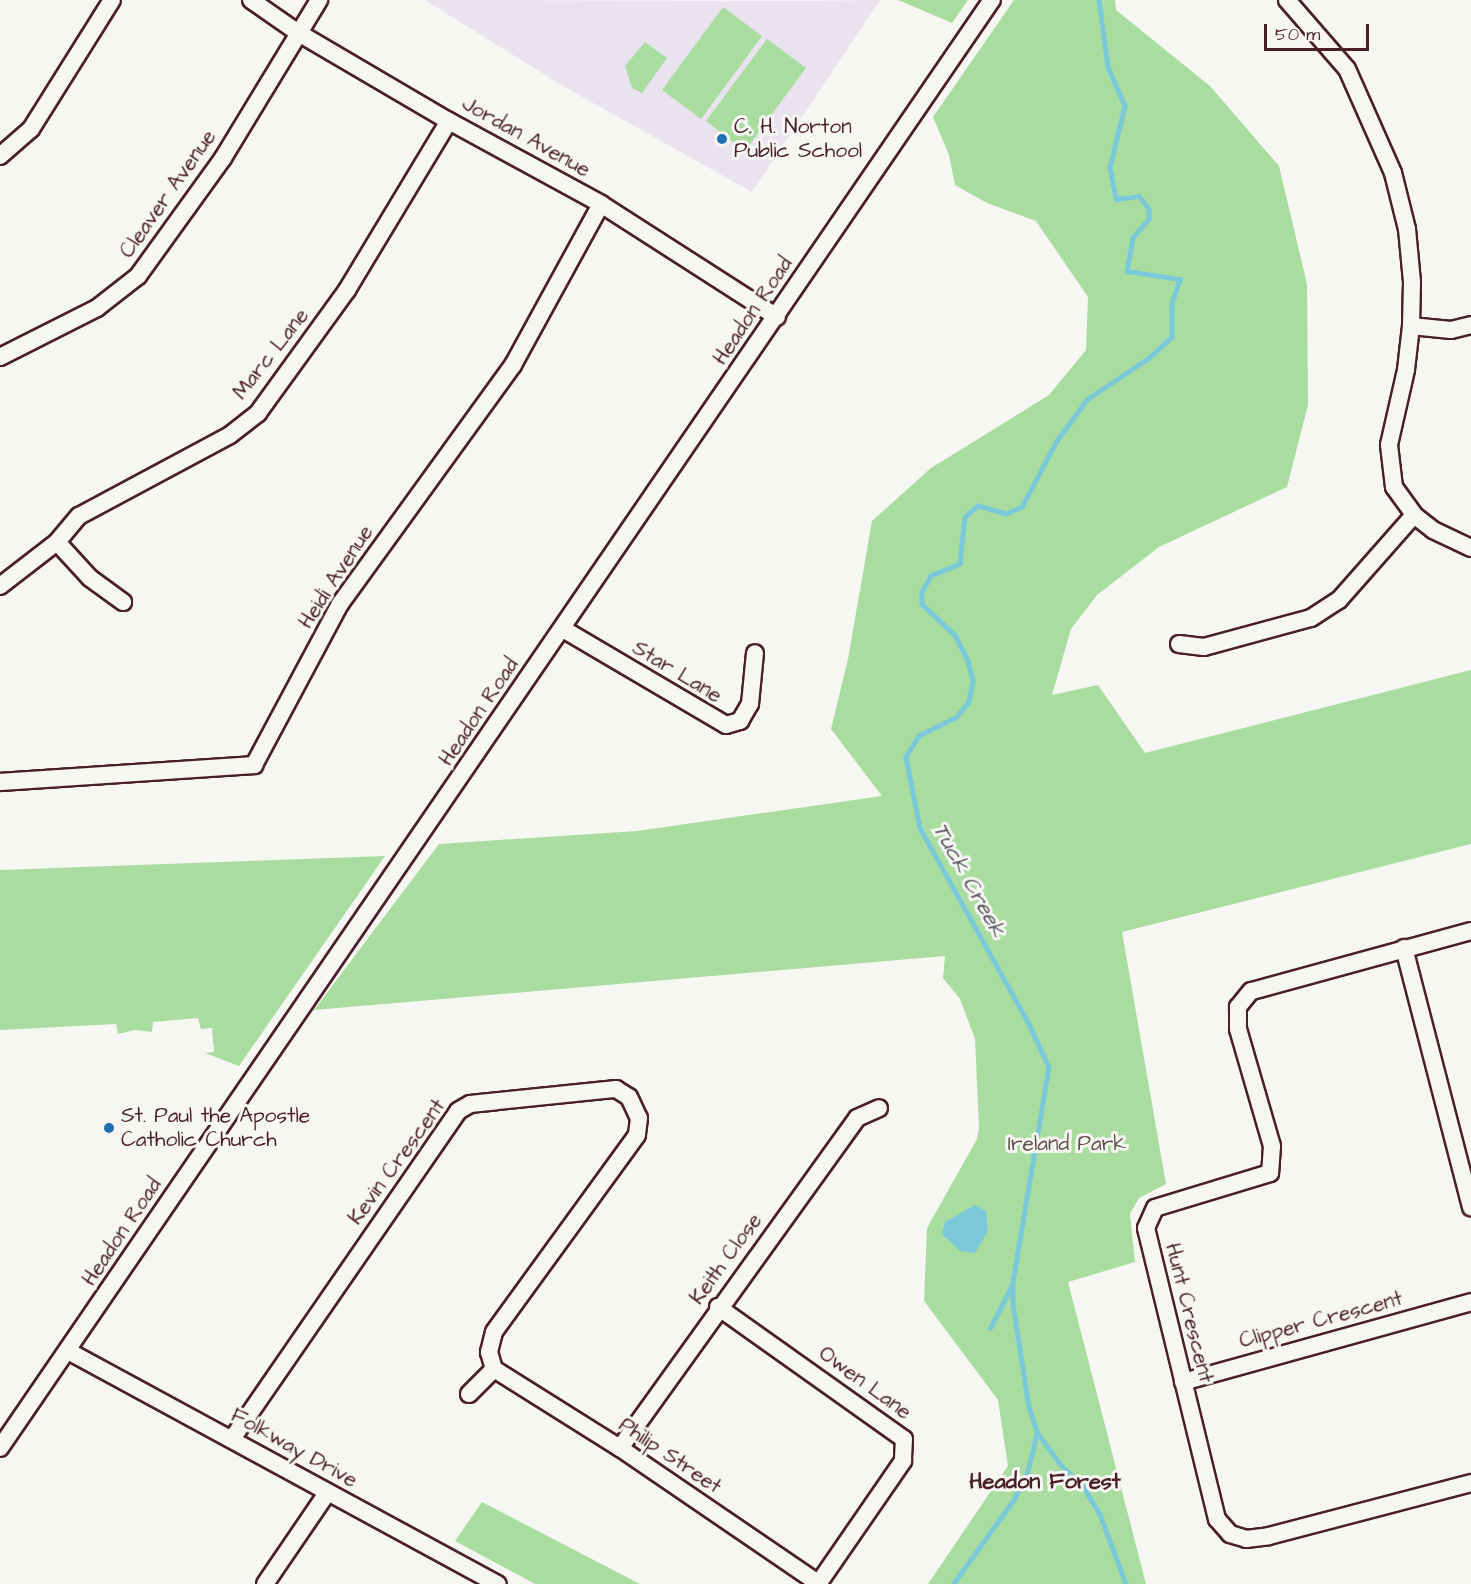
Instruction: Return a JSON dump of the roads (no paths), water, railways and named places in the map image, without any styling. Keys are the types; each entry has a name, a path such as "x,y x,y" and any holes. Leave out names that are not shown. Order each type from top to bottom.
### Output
{"street":[{"path":"0,156 31,129 112,0"},
{"name":"Jordan Avenue","path":"251,0 297,32 449,122 601,204 777,317"},
{"name":"Cleaver Avenue","path":"0,357 97,308 138,276 223,158 297,32 319,0"},
{"name":"Headon Road","path":"0,1448 992,0"},
{"path":"1287,0 1347,69 1393,173 1407,229 1412,282 1411,326 1406,370 1389,445 1394,487 1414,515 1433,530 1471,548"},
{"name":"Marc Lane","path":"0,586 57,542 79,516 230,435 258,412 346,290 449,122"},
{"name":"Heidi Avenue","path":"0,782 254,765 340,603 513,365 601,204"},
{"path":"1411,326 1451,330 1471,325"},
{"path":"1179,644 1204,647 1311,618 1339,600 1414,515"},
{"path":"57,542 90,578 123,602"},
{"name":"Star Lane","path":"563,629 726,726 740,721 750,704 755,653"},
{"name":"Hunt Crescent","path":"1471,931 1251,991 1238,1007 1238,1029 1272,1146 1270,1173 1155,1208 1146,1228 1217,1519 1230,1534 1246,1539 1269,1536 1471,1483"},
{"path":"1404,948 1471,1208"},
{"name":"Kevin Crescent","path":"232,1439 458,1111 470,1104 616,1089 629,1097 639,1118 637,1135 494,1332 489,1352 494,1369"},
{"name":"Keith Close","path":"620,1448 718,1307 857,1118 879,1108"},
{"name":"Clipper Crescent","path":"1183,1382 1471,1302"},
{"name":"Owen Lane","path":"718,1307 904,1439 903,1461 819,1584"},
{"name":"Folkway Drive","path":"68,1351 498,1584"},
{"path":"469,1394 494,1369"},
{"name":"Philip Street","path":"494,1369 620,1448 819,1584"},
{"path":"265,1584 327,1493"}],"water":[{"path":"975,1205 986,1211 988,1231 975,1253 960,1251 942,1234 945,1222"}],"waterway":[{"name":"Tuck Creek","path":"1099,0 1108,67 1125,106 1110,167 1116,199 1139,196 1149,209 1149,219 1133,238 1127,271 1180,279 1172,304 1172,337 1148,359 1087,400 1057,441 1022,507 1006,514 978,506 965,517 960,564 931,576 922,592 922,604 955,635 968,661 973,681 969,702 957,717 919,736 906,757 920,828 1029,1024 1049,1067 1013,1282 1013,1304 1029,1407 1037,1432 1060,1464 1083,1486 1100,1514 1126,1584"},
{"name":"Tuck Creek","path":"990,1328 1012,1285"},
{"name":"Tuck Creek","path":"953,1584 1014,1499 1027,1473 1037,1432"}],"place":[{"name":"C. H. Norton Public School","path":"722,139"},
{"name":"St. Paul the Apostle Catholic Church","path":"109,1128"}],"district":[{"name":"Headon Forest","path":"1045,1482"}],"park label":[{"name":"Ireland Park","path":"1067,1144"}]}
